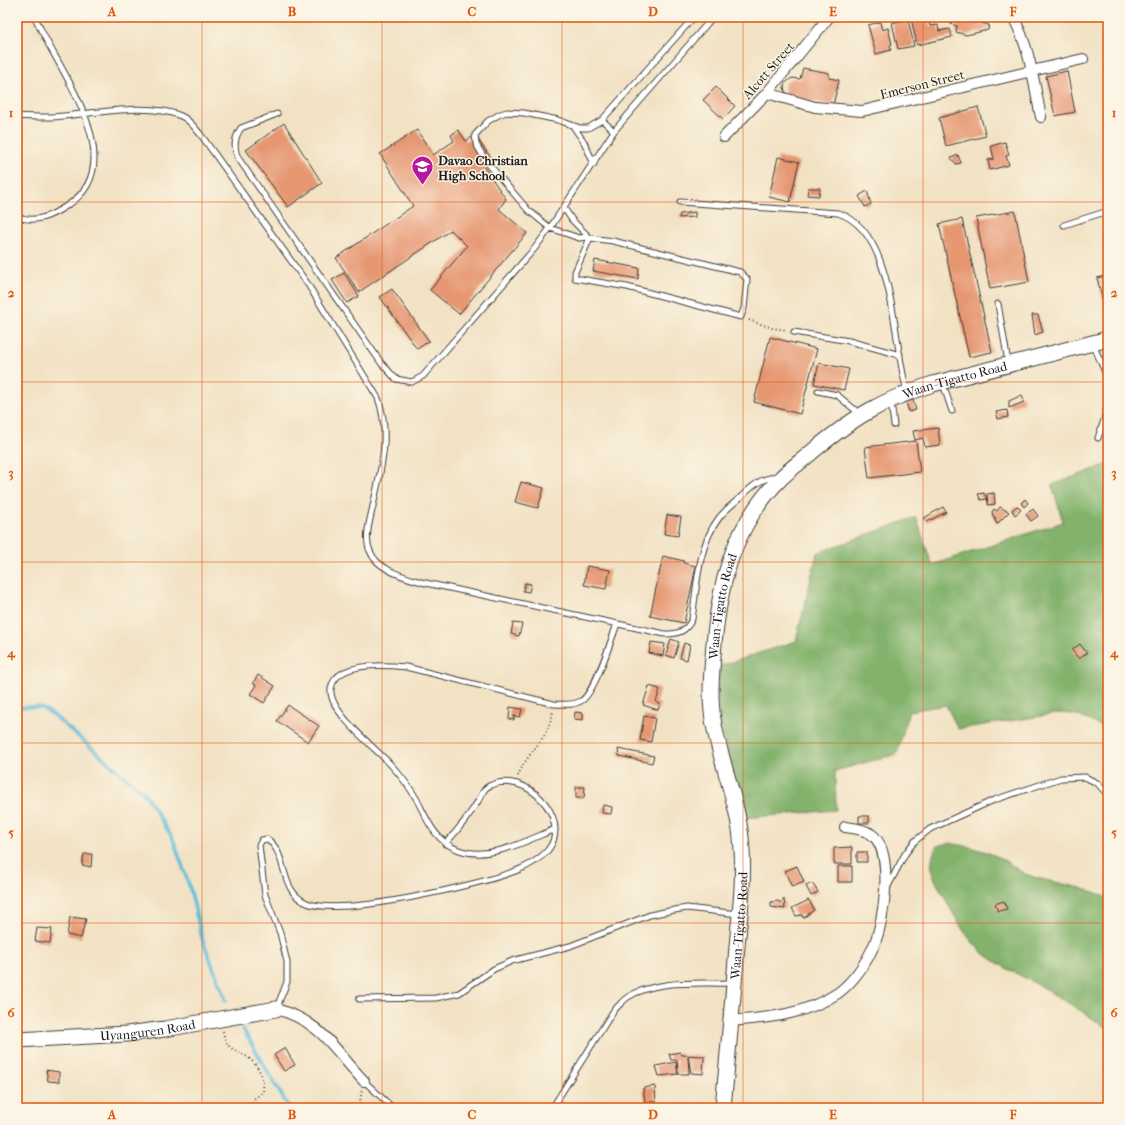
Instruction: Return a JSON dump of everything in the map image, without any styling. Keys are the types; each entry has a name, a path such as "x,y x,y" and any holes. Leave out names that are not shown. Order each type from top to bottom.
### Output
{"street":[{"name":"Alcott Street","path":"724,137 768,93 829,17"},
{"path":"1013,17 1021,30 1041,117"},
{"name":"Emerson Street","path":"768,93 815,107 862,111 1083,58"},
{"name":"Waan-Tigatto Road","path":"723,1108 740,914 742,850 740,824 713,720 711,705 717,613 723,579 740,535 760,502 782,477 826,440 860,415 907,392 1108,339"},
{"path":"730,1021 771,1018 797,1012 817,1005 839,992 867,959 875,943 886,892 883,855 878,841 872,834 845,827"},
{"path":"276,1009 302,1018 318,1030 333,1044 348,1065 364,1081"},
{"name":"Uyanguren Road","path":"17,1040 127,1034 221,1020 276,1009"}],"lane":[{"path":"17,217 35,220 52,215 72,202 85,187 92,173 94,154 91,133 85,113 43,37 35,17"},
{"path":"588,237 575,272 575,278 626,287 741,317 744,308 748,279 740,272 613,241 588,237 579,238 550,228 528,210 486,161 476,144 475,135 488,121 500,114 508,112 524,113 558,120 572,126 588,128 602,120 694,17"},
{"path":"277,114 241,128 235,140 234,150 238,158 382,364 396,379 412,382 423,376 535,248 594,164 614,131 713,17"},
{"path":"17,116 51,117 139,109 181,116 190,122 241,188 307,283 378,398 383,412 385,431 384,454 369,526 368,542 370,552 380,563 402,576 422,582 665,634 683,632 689,626 692,619 701,564 713,527 720,517 752,486 762,480 782,477"},
{"path":"602,120 614,131"},
{"path":"572,126 584,142 594,164"},
{"path":"680,202 838,213 848,216 856,221 875,249 887,278 907,392"},
{"path":"564,208 588,237"},
{"path":"1064,225 1108,211"},
{"path":"998,304 1009,365"},
{"path":"794,332 849,341 900,355"},
{"path":"1093,343 1108,379"},
{"path":"942,382 952,411"},
{"path":"818,391 837,395 860,415"},
{"path":"890,400 894,425"},
{"path":"1098,438 1108,401"},
{"path":"555,829 516,845 491,852 470,853 445,844 435,833 408,785 339,714 332,700 331,689 334,681 340,675 353,669 378,665 406,667 554,704 575,704 587,696 607,653 617,624"},
{"path":"886,892 905,854 915,840 930,829 994,800 1061,778 1085,777 1097,783 1108,795"},
{"path":"276,1009 287,982 287,962 280,933 265,895 259,845 262,840 267,839 277,850 287,883 296,896 307,903 325,907 349,907 425,894 494,878 519,870 536,860 548,850 553,840 555,829 544,800 529,788 515,782 498,782 486,787 471,813 445,844"},
{"path":"359,999 436,998 458,992 494,969 512,961 570,946 650,915 687,908 740,914"},
{"path":"552,1108 614,1010 628,998 647,990 665,985 734,983"},
{"path":"364,1081 392,1108"}],"path":[{"path":"741,317 772,328 794,332"},
{"path":"515,782 523,763 544,737 549,726 554,704"},
{"path":"221,1020 225,1040 228,1046 246,1056 256,1065 262,1076 264,1084 263,1092 254,1099 251,1108"},
{"path":"359,1108 364,1081"}],"green space":[{"path":"1108,464 1108,729 1076,715 1061,713 958,729 946,705 909,711 897,754 835,771 836,810 744,818 719,719 717,686 720,666 796,641 817,553 916,517 932,565 1063,522 1052,485"},
{"path":"949,843 990,853 1025,874 1089,890 1108,898 1108,1029 1052,993 1011,971 983,953 972,942 955,916 932,872 932,860 937,846"}],"building":[{"path":"928,17 930,26 938,25 939,31 950,29 952,37 917,45 911,18"},
{"path":"954,17 972,17 983,21 982,23 989,25 988,30 966,35 956,32 957,26 951,24"},
{"path":"908,19 914,46 898,49 892,23"},
{"path":"880,22 882,30 888,28 892,44 890,45 891,50 876,54 868,25"},
{"path":"803,68 829,73 829,78 839,80 833,105 790,97 785,91 785,83 792,78 800,79"},
{"path":"1067,71 1075,112 1055,116 1046,76"},
{"path":"716,87 735,106 723,119 703,100"},
{"path":"978,107 986,136 946,146 939,118"},
{"path":"284,123 322,183 288,207 246,150"},
{"path":"417,130 433,155 454,141 451,135 458,130 466,141 475,135 491,158 482,164 506,199 499,209 527,233 459,314 430,290 467,246 451,230 359,292 336,258 413,206 380,154"},
{"path":"1005,142 1009,155 1006,156 1009,165 990,170 988,160 994,159 991,146"},
{"path":"958,155 961,163 956,164 951,158"},
{"path":"778,157 799,162 790,202 769,197"},
{"path":"808,188 820,188 819,196 807,195"},
{"path":"867,191 871,204 865,207 859,196"},
{"path":"1015,211 1029,282 990,289 976,218"},
{"path":"695,212 695,217 679,218 680,214"},
{"path":"962,219 992,352 969,357 939,224"},
{"path":"595,260 639,268 638,279 593,271"},
{"path":"344,273 359,296 347,303 332,280"},
{"path":"1108,275 1108,317 1107,318 1097,278"},
{"path":"392,289 429,341 417,349 380,297"},
{"path":"1032,315 1038,315 1043,332 1035,335"},
{"path":"770,337 817,349 800,414 754,402"},
{"path":"819,363 849,369 844,390 814,384"},
{"path":"1022,395 1024,402 1009,408 1009,401"},
{"path":"913,400 916,410 909,412 906,402"},
{"path":"1007,410 1008,417 998,419 996,412"},
{"path":"938,428 940,445 925,447 923,438 915,440 913,431"},
{"path":"916,441 920,472 869,478 865,447"},
{"path":"521,482 544,488 538,508 515,502"},
{"path":"984,493 987,499 981,500 978,494"},
{"path":"994,493 995,504 988,505 987,494"},
{"path":"1025,499 1028,503 1024,507 1021,503"},
{"path":"1017,506 1021,510 1015,515 1012,510"},
{"path":"943,507 946,512 927,522 924,518"},
{"path":"1000,507 1009,512 997,524 994,519 996,518 993,516 992,512 994,509 997,511"},
{"path":"1033,509 1038,516 1031,521 1026,514"},
{"path":"667,515 681,517 678,536 664,534"},
{"path":"663,556 684,561 683,563 696,566 684,623 650,616"},
{"path":"587,566 610,570 606,589 584,585"},
{"path":"525,583 531,584 529,592 523,591"},
{"path":"513,623 522,624 519,636 511,634"},
{"path":"671,639 679,642 674,658 666,655"},
{"path":"651,642 665,644 663,656 649,653"},
{"path":"684,643 690,645 687,660 680,658"},
{"path":"1080,644 1087,653 1079,659 1072,650"},
{"path":"258,675 275,686 264,703 250,694 256,685 253,683"},
{"path":"649,686 660,689 656,702 660,704 658,710 643,705"},
{"path":"288,705 319,726 308,742 277,721"},
{"path":"510,707 522,709 520,717 514,716 514,720 509,719"},
{"path":"575,712 583,713 583,720 574,719"},
{"path":"644,716 655,718 651,742 640,740"},
{"path":"618,749 654,756 652,763 619,756"},
{"path":"576,787 585,787 584,798 576,798"},
{"path":"603,805 612,807 611,814 602,813"},
{"path":"859,816 869,816 869,823 859,823"},
{"path":"852,847 852,864 834,864 834,848"},
{"path":"857,852 867,852 867,862 857,862"},
{"path":"84,854 92,854 91,867 82,865"},
{"path":"797,866 804,882 792,887 785,871"},
{"path":"838,866 852,866 852,882 838,882"},
{"path":"812,883 818,892 811,896 806,886"},
{"path":"784,899 785,909 771,907 771,902 778,901 781,903"},
{"path":"809,900 814,910 803,918 802,915 796,916 792,908"},
{"path":"1004,901 1007,909 998,911 995,904"},
{"path":"70,917 86,919 81,938 67,935"},
{"path":"37,928 52,929 50,943 35,941"},
{"path":"285,1048 295,1065 284,1071 274,1055"},
{"path":"680,1052 682,1055 704,1056 703,1074 691,1073 688,1057 689,1074 678,1074 677,1060 671,1060 669,1054"},
{"path":"676,1062 678,1074 659,1076 656,1066"},
{"path":"46,1070 59,1072 59,1082 48,1081"},
{"path":"655,1086 656,1102 645,1102 643,1088"}],"waterway":[{"path":"17,707 40,707 52,714 145,794 173,839 189,885 202,938 226,1001"},
{"path":"243,1029 289,1108"}],"place":[{"name":"Davao Christian High School","path":"422,186"}]}
